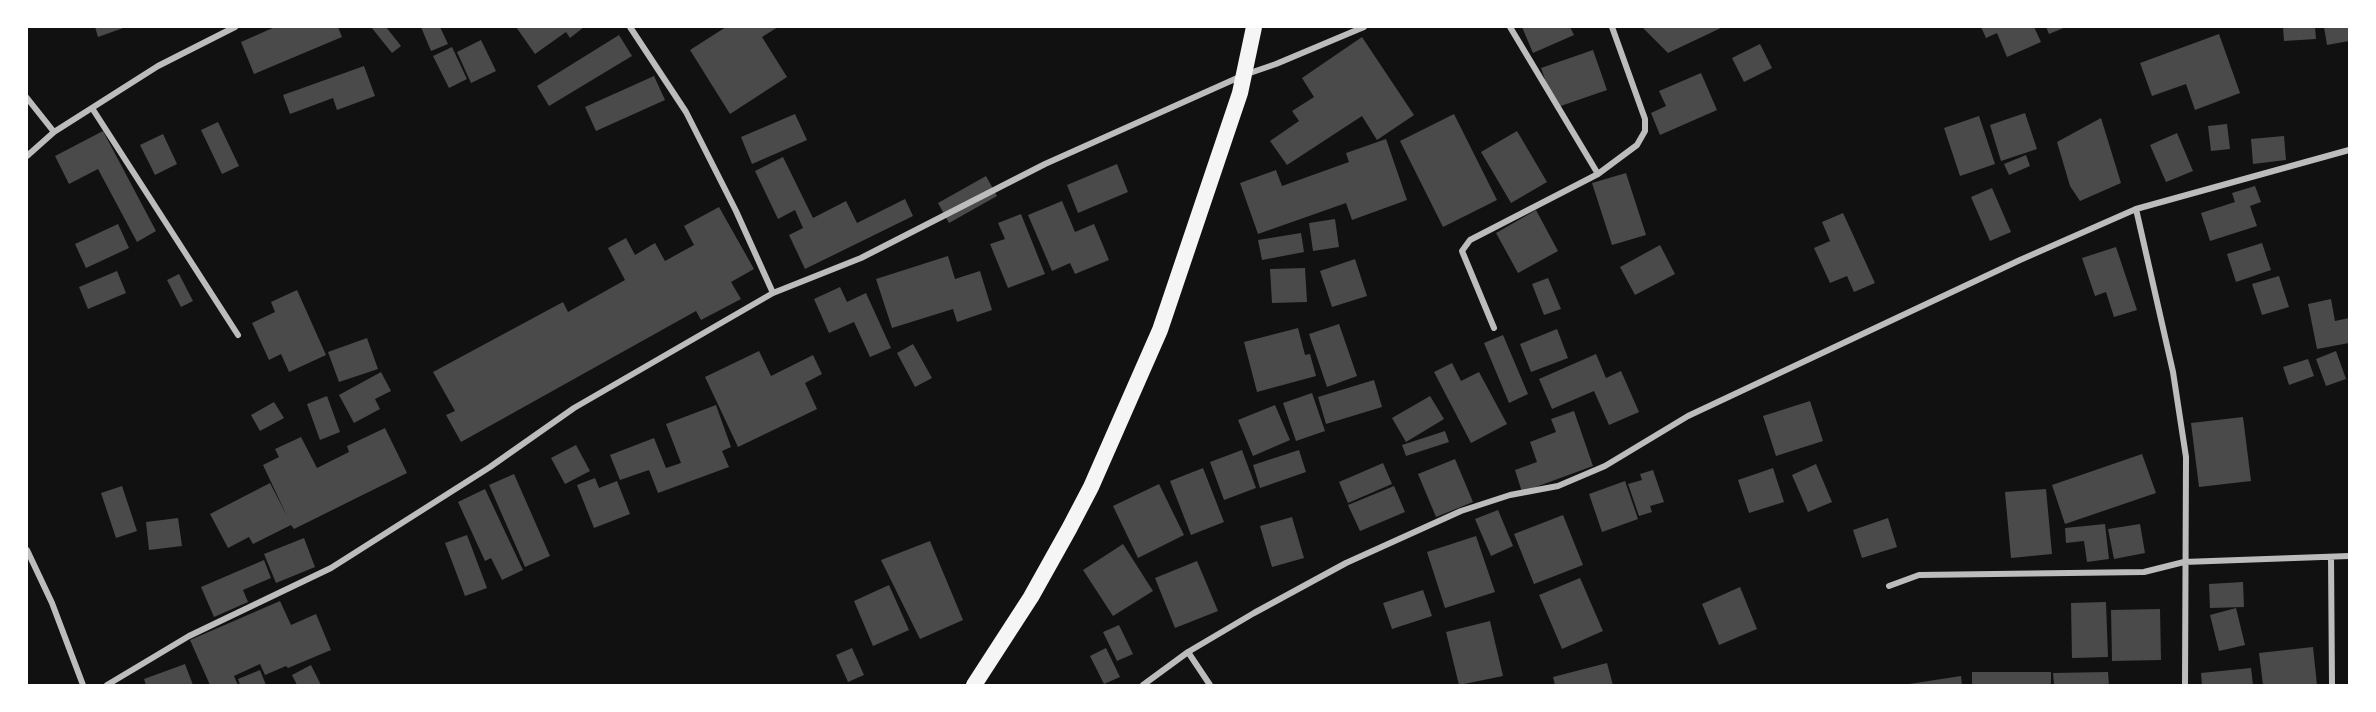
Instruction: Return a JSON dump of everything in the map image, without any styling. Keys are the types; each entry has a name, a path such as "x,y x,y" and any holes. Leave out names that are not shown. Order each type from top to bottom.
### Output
{"highway":[{"path":"975,685 1031,597 1091,487 1160,330 1240,93 1254,27"}],"street":[{"path":"27,156 54,132 158,66 235,27"},
{"path":"630,27 686,112 736,211 773,293"},
{"path":"107,685 189,636 331,568 490,467 574,408 773,293 861,258 1045,164 1244,75 1364,27"},
{"path":"1510,27 1598,174"},
{"path":"1494,328 1462,251 1470,240 1598,174 1637,145 1645,131 1645,119 1612,27"},
{"path":"27,98 54,132"},
{"path":"92,108 238,335"},
{"path":"1143,685 1188,652 1346,563 1461,512 1510,495 1558,486 1605,466 1688,416 2009,265 2136,209 2349,150"},
{"path":"2136,209 2173,372 2186,457 2185,685"},
{"path":"27,550 52,603 83,685"},
{"path":"1889,586 1919,575 2144,572 2184,562 2349,556"},
{"path":"2331,557 2332,685"},
{"path":"1188,652 1210,685"}],"building":[{"path":"95,27 126,27 98,37"},
{"path":"275,27 338,27 342,37 254,74 241,42"},
{"path":"371,27 386,27 401,46 392,53"},
{"path":"421,27 440,27 448,44 431,51"},
{"path":"516,27 584,27 570,38 566,32 535,54"},
{"path":"726,27 778,27 762,37 787,77 730,114 690,50"},
{"path":"1522,27 1570,27 1574,35 1533,53"},
{"path":"1642,27 1723,27 1668,53"},
{"path":"1981,27 2034,27 2041,42 2007,57 1997,33 1986,38"},
{"path":"2046,27 2066,27 2049,34"},
{"path":"2283,27 2315,27 2316,39 2284,41"},
{"path":"2324,27 2349,27 2349,41 2327,45"},
{"path":"2219,34 2240,93 2195,110 2186,84 2152,96 2140,63"},
{"path":"619,35 632,56 549,106 537,86"},
{"path":"1362,37 1414,115 1377,140 1362,116 1287,165 1270,141 1299,121 1292,111 1314,97 1302,78"},
{"path":"481,40 496,71 471,83 457,52"},
{"path":"1760,44 1772,68 1744,82 1732,58"},
{"path":"452,47 467,79 449,88 433,56"},
{"path":"1593,50 1607,90 1555,108 1541,68"},
{"path":"364,66 375,96 337,110 333,98 290,114 283,95"},
{"path":"1701,73 1717,110 1660,135 1651,113 1666,106 1659,91"},
{"path":"654,76 665,100 596,131 585,107"},
{"path":"2025,113 2037,149 2001,161 1990,125"},
{"path":"795,114 807,140 752,164 741,137"},
{"path":"1454,114 1497,200 1443,227 1400,141"},
{"path":"1979,116 1995,164 1960,176 1944,128"},
{"path":"2101,118 2121,183 2080,201 2070,186 2057,142"},
{"path":"218,122 239,166 222,174 201,130"},
{"path":"2227,124 2230,149 2211,151 2208,126"},
{"path":"103,131 156,231 137,242 98,169 69,184 55,156"},
{"path":"1517,131 1547,182 1511,203 1481,152"},
{"path":"2177,133 2193,171 2166,182 2150,145"},
{"path":"163,134 177,164 155,175 140,145"},
{"path":"2284,136 2286,160 2253,164 2251,139"},
{"path":"1386,139 1407,200 1352,220 1346,203 1258,234 1240,183 1276,170 1282,186 1349,162 1346,153"},
{"path":"2026,155 2030,166 2009,175 2004,164"},
{"path":"783,157 813,218 846,201 857,223 905,199 913,216 805,269 789,235 803,228 795,210 778,219 755,171"},
{"path":"1117,164 1128,192 1078,213 1067,185"},
{"path":"1626,173 1646,235 1612,245 1592,183"},
{"path":"986,176 997,196 949,223 938,203"},
{"path":"2255,186 2261,202 2250,206 2257,226 2210,241 2201,213 2235,202 2232,193"},
{"path":"1992,188 2011,232 1990,241 1971,197"},
{"path":"1062,201 1075,232 1094,224 1109,260 1075,274 1070,263 1052,271 1028,215"},
{"path":"719,207 754,269 731,282 741,299 701,320 696,311 461,442 446,415 455,411 433,372 563,302 568,312 625,280 608,248 626,238 635,255 655,243 665,261 694,245 684,226"},
{"path":"1536,210 1558,251 1518,273 1496,233"},
{"path":"1843,213 1875,283 1854,292 1847,276 1830,283 1814,248 1830,241 1822,222"},
{"path":"1021,214 1045,274 1008,288 990,244 1005,239 998,223"},
{"path":"1335,219 1339,247 1313,251 1309,223"},
{"path":"118,224 129,248 86,268 75,244"},
{"path":"1301,233 1304,252 1262,260 1258,240"},
{"path":"2262,243 2271,270 2236,282 2227,254"},
{"path":"1660,245 1675,274 1635,295 1620,267"},
{"path":"2116,247 2137,310 2114,317 2106,292 2095,296 2082,258"},
{"path":"948,256 955,279 980,271 992,310 957,322 953,309 892,328 876,279"},
{"path":"1355,259 1367,296 1332,307 1320,271"},
{"path":"1305,268 1307,302 1272,303 1270,269"},
{"path":"117,271 126,293 88,309 79,287"},
{"path":"179,274 193,301 181,307 167,280"},
{"path":"2279,276 2289,307 2262,315 2252,284"},
{"path":"1548,278 1561,309 1544,315 1532,284"},
{"path":"840,287 847,302 866,293 891,348 870,357 854,322 829,333 814,299"},
{"path":"297,290 326,355 289,372 281,354 269,360 252,323 275,312 271,302"},
{"path":"2331,299 2335,321 2349,318 2349,343 2317,349 2308,304"},
{"path":"1339,324 1357,376 1327,387 1309,334"},
{"path":"1298,328 1305,355 1310,354 1316,376 1257,392 1244,342"},
{"path":"1557,329 1568,358 1531,372 1520,344"},
{"path":"1503,335 1528,394 1509,403 1484,343"},
{"path":"367,338 378,369 339,382 328,352"},
{"path":"913,344 932,378 915,387 897,353"},
{"path":"759,351 771,376 813,355 822,374 805,383 817,409 738,447 705,377"},
{"path":"2336,351 2346,379 2326,386 2316,359"},
{"path":"1596,354 1606,378 1621,371 1639,412 1609,425 1594,391 1552,409 1539,379"},
{"path":"2308,359 2314,376 2289,385 2283,367"},
{"path":"1452,363 1461,381 1479,372 1507,424 1471,443 1434,372"},
{"path":"381,372 391,391 375,399 380,409 354,423 339,395"},
{"path":"1374,380 1382,407 1326,424 1318,397"},
{"path":"1312,393 1325,431 1296,441 1283,403"},
{"path":"327,396 340,432 320,440 307,404"},
{"path":"1430,396 1444,419 1406,442 1392,418"},
{"path":"1810,401 1823,441 1776,456 1763,416"},
{"path":"274,402 284,418 260,431 251,415"},
{"path":"716,405 731,447 722,451 729,467 658,493 649,470 620,480 610,455 654,438 666,468 681,463 666,424"},
{"path":"1275,405 1290,440 1253,456 1238,420"},
{"path":"1574,411 1593,466 1522,492 1515,470 1537,462 1530,442 1556,432 1551,419"},
{"path":"2243,417 2251,481 2199,487 2191,423"},
{"path":"385,428 407,473 294,529 291,525 253,544 249,537 228,548 210,514 270,483 287,516 263,465 279,457 275,449 301,437 317,468 349,452 347,446"},
{"path":"1445,431 1449,442 1406,456 1402,445"},
{"path":"576,445 590,471 565,484 551,458"},
{"path":"1242,450 1256,488 1224,500 1210,462"},
{"path":"1299,450 1306,472 1260,488 1253,465"},
{"path":"2142,454 2156,493 2065,524 2052,485"},
{"path":"1455,459 1473,502 1436,517 1418,474"},
{"path":"1383,463 1392,484 1348,503 1339,482"},
{"path":"1816,464 1832,502 1808,512 1792,475"},
{"path":"1203,468 1224,522 1191,535 1170,481"},
{"path":"1773,468 1784,502 1749,513 1738,480"},
{"path":"1653,470 1664,502 1650,506 1652,512 1639,516 1628,484 1642,480 1640,474"},
{"path":"514,474 550,556 525,567 489,485"},
{"path":"595,478 599,488 617,481 630,514 594,528 577,485"},
{"path":"1625,481 1638,519 1602,532 1589,494"},
{"path":"1159,484 1184,535 1138,558 1113,506"},
{"path":"122,486 137,531 116,538 101,493"},
{"path":"1394,486 1405,512 1360,531 1348,505"},
{"path":"485,489 523,570 502,580 491,558 485,561 458,502"},
{"path":"2046,489 2052,554 2011,558 2005,492"},
{"path":"1498,510 1513,546 1491,556 1475,519"},
{"path":"1563,515 1583,565 1534,584 1514,534"},
{"path":"1292,517 1304,558 1272,567 1260,526"},
{"path":"178,518 182,546 149,550 146,522"},
{"path":"1888,518 1897,547 1862,558 1853,530"},
{"path":"2105,524 2109,559 2087,562 2084,541 2066,543 2065,528"},
{"path":"2140,524 2145,553 2114,559 2108,529"},
{"path":"467,535 487,588 465,596 445,543"},
{"path":"1476,536 1495,592 1445,608 1427,552"},
{"path":"304,538 315,567 276,583 264,554"},
{"path":"930,541 963,620 920,639 881,560"},
{"path":"1123,544 1153,591 1113,616 1083,570"},
{"path":"264,560 271,578 243,590 248,602 214,617 201,587"},
{"path":"1197,561 1218,611 1175,628 1155,578"},
{"path":"1580,578 1603,631 1562,649 1539,595"},
{"path":"2243,582 2244,607 2210,608 2209,584"},
{"path":"889,585 909,630 873,646 854,601"},
{"path":"1740,587 1757,629 1719,645 1702,604"},
{"path":"1423,590 1432,616 1392,629 1383,603"},
{"path":"280,601 291,625 316,614 331,650 265,675 260,664 234,676 238,685 210,685 190,640"},
{"path":"2106,602 2108,657 2072,658 2071,603"},
{"path":"2236,608 2245,645 2219,651 2210,615"},
{"path":"2160,609 2161,660 2112,661 2111,610"},
{"path":"1490,621 1503,676 1459,685 1446,632"},
{"path":"1119,625 1133,654 1117,661 1103,632"},
{"path":"2313,647 2317,685 2263,685 2259,653"},
{"path":"852,648 864,675 848,682 836,655"},
{"path":"1106,648 1120,677 1104,684 1090,656"},
{"path":"1607,663 1613,685 1555,685 1553,677"},
{"path":"185,664 193,685 146,685 144,679"},
{"path":"311,665 321,685 297,685 292,675"},
{"path":"2251,668 2253,685 2202,685 2201,673"},
{"path":"260,670 266,685 240,685 238,679"},
{"path":"1972,672 2051,672 2051,685 1972,685"},
{"path":"2108,672 2109,685 2054,685 2053,673"},
{"path":"1961,676 1962,685 1909,685 1909,684"}]}
